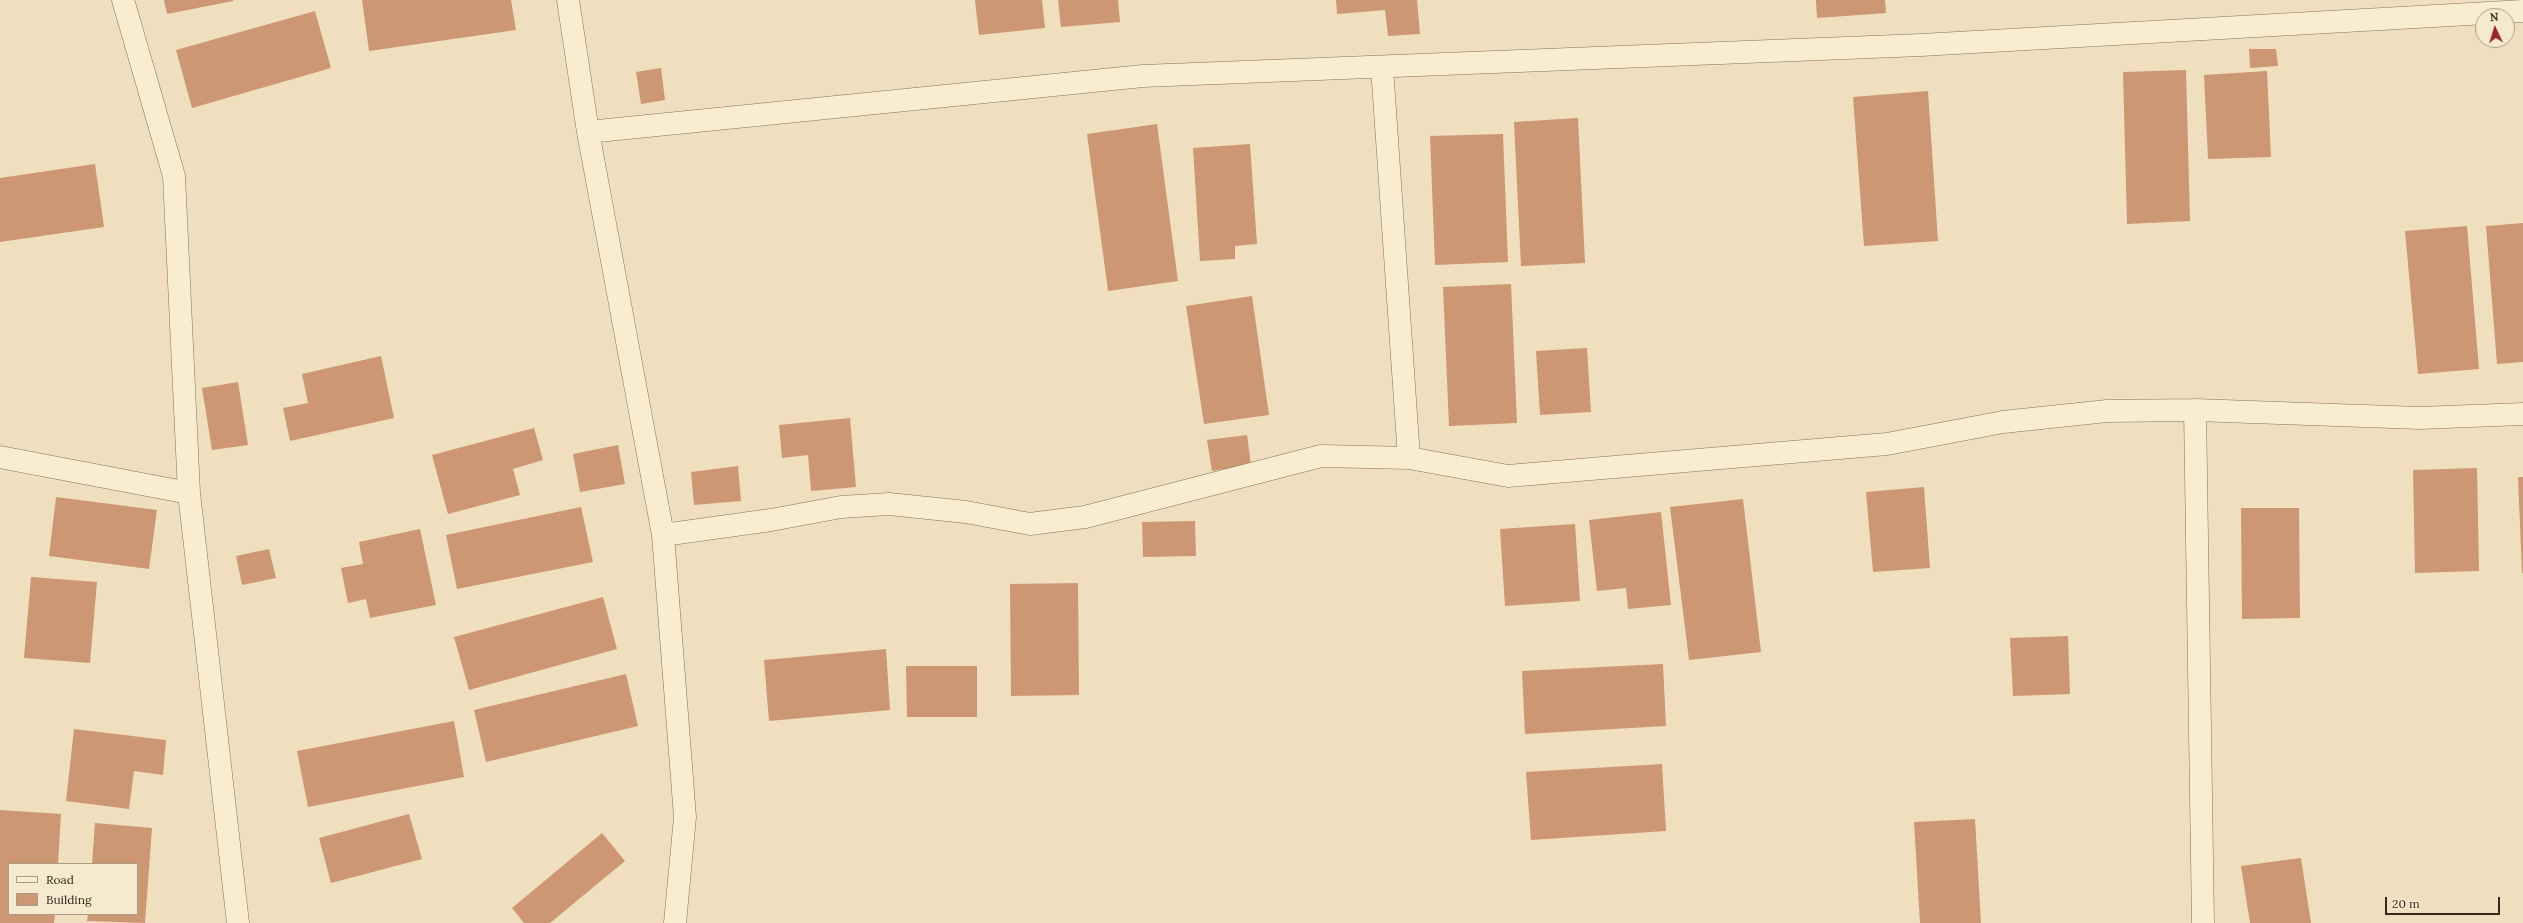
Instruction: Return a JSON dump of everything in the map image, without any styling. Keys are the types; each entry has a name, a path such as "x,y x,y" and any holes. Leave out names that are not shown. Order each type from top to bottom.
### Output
{"street":[{"path":"123,0 174,176 189,493 238,923"},
{"path":"568,0 588,132 663,535 685,817 675,923"},
{"path":"588,132 1142,76 1921,45 2523,11"},
{"path":"1382,67 1409,458"},
{"path":"663,535 771,520 841,507 889,504 966,512 1030,524 1085,517 1321,456 1409,458 1508,476 1887,444 2003,422 2099,412 2195,410 2420,418 2523,414"},
{"path":"2195,410 2203,923"},
{"path":"0,458 189,493"}],"building":[{"path":"164,0 233,0 233,1 167,14"},
{"path":"362,0 511,0 516,30 369,51"},
{"path":"975,0 1042,0 1045,28 979,35"},
{"path":"1058,0 1118,0 1120,22 1061,27"},
{"path":"1336,0 1417,0 1420,34 1388,36 1385,10 1337,14"},
{"path":"1816,0 1885,0 1886,13 1817,18"},
{"path":"315,11 331,68 192,108 176,50"},
{"path":"2249,49 2276,49 2278,66 2250,68"},
{"path":"661,68 665,100 641,104 636,72"},
{"path":"2186,70 2190,221 2127,224 2123,72"},
{"path":"2267,71 2271,157 2208,159 2204,75"},
{"path":"1928,91 1938,241 1864,246 1853,97"},
{"path":"1578,118 1585,263 1521,266 1514,122"},
{"path":"1157,124 1178,281 1108,291 1087,134"},
{"path":"1503,134 1508,262 1435,265 1430,136"},
{"path":"1250,144 1257,244 1235,246 1235,259 1200,261 1193,148"},
{"path":"95,164 104,227 0,242 0,178"},
{"path":"2523,223 2523,362 2497,364 2486,226"},
{"path":"2467,226 2479,369 2418,374 2405,231"},
{"path":"1511,284 1517,423 1449,426 1443,287"},
{"path":"1252,296 1269,415 1204,424 1186,306"},
{"path":"1587,348 1591,412 1540,415 1536,351"},
{"path":"381,356 394,418 290,441 283,408 308,403 302,374"},
{"path":"238,382 248,445 212,450 202,388"},
{"path":"850,418 856,487 811,491 808,455 782,458 779,425"},
{"path":"534,428 543,460 513,469 520,495 448,514 432,455"},
{"path":"1247,435 1251,465 1212,471 1207,440"},
{"path":"618,445 625,484 580,492 573,454"},
{"path":"738,466 741,501 694,505 691,472"},
{"path":"2477,468 2479,571 2415,573 2413,470"},
{"path":"2518,477 2523,477 2523,573 2522,573"},
{"path":"1924,487 1930,568 1873,572 1866,492"},
{"path":"56,497 157,510 149,569 49,556"},
{"path":"1743,499 1761,652 1689,660 1670,507"},
{"path":"581,507 593,562 457,589 446,535"},
{"path":"2241,508 2299,508 2300,618 2242,619"},
{"path":"1661,512 1671,605 1628,609 1626,588 1597,591 1589,520"},
{"path":"1195,521 1196,556 1143,557 1142,522"},
{"path":"1575,524 1580,601 1505,606 1500,529"},
{"path":"420,529 436,605 370,618 366,599 348,603 341,568 363,564 359,542"},
{"path":"269,549 276,578 242,585 236,556"},
{"path":"31,577 97,582 90,663 24,658"},
{"path":"1078,583 1079,695 1011,696 1010,584"},
{"path":"603,597 617,649 469,690 454,637"},
{"path":"2068,636 2070,694 2013,696 2010,638"},
{"path":"886,649 890,710 769,721 764,660"},
{"path":"1663,664 1666,726 1525,734 1522,671"},
{"path":"906,666 977,666 977,717 907,717"},
{"path":"626,674 638,726 486,762 474,710"},
{"path":"454,721 464,777 308,807 297,751"},
{"path":"74,729 166,740 163,775 134,771 129,809 66,801"},
{"path":"1662,764 1666,831 1531,840 1526,772"},
{"path":"0,810 61,814 58,863 8,863 8,915 55,915 54,923 0,923"},
{"path":"409,814 422,859 331,883 319,838"},
{"path":"1975,819 1981,923 1920,923 1914,822"},
{"path":"95,823 152,828 145,923 87,921 88,915 138,915 138,863 92,863"},
{"path":"602,833 625,861 550,923 524,923 512,908"},
{"path":"2301,858 2311,923 2250,923 2241,866"}]}
